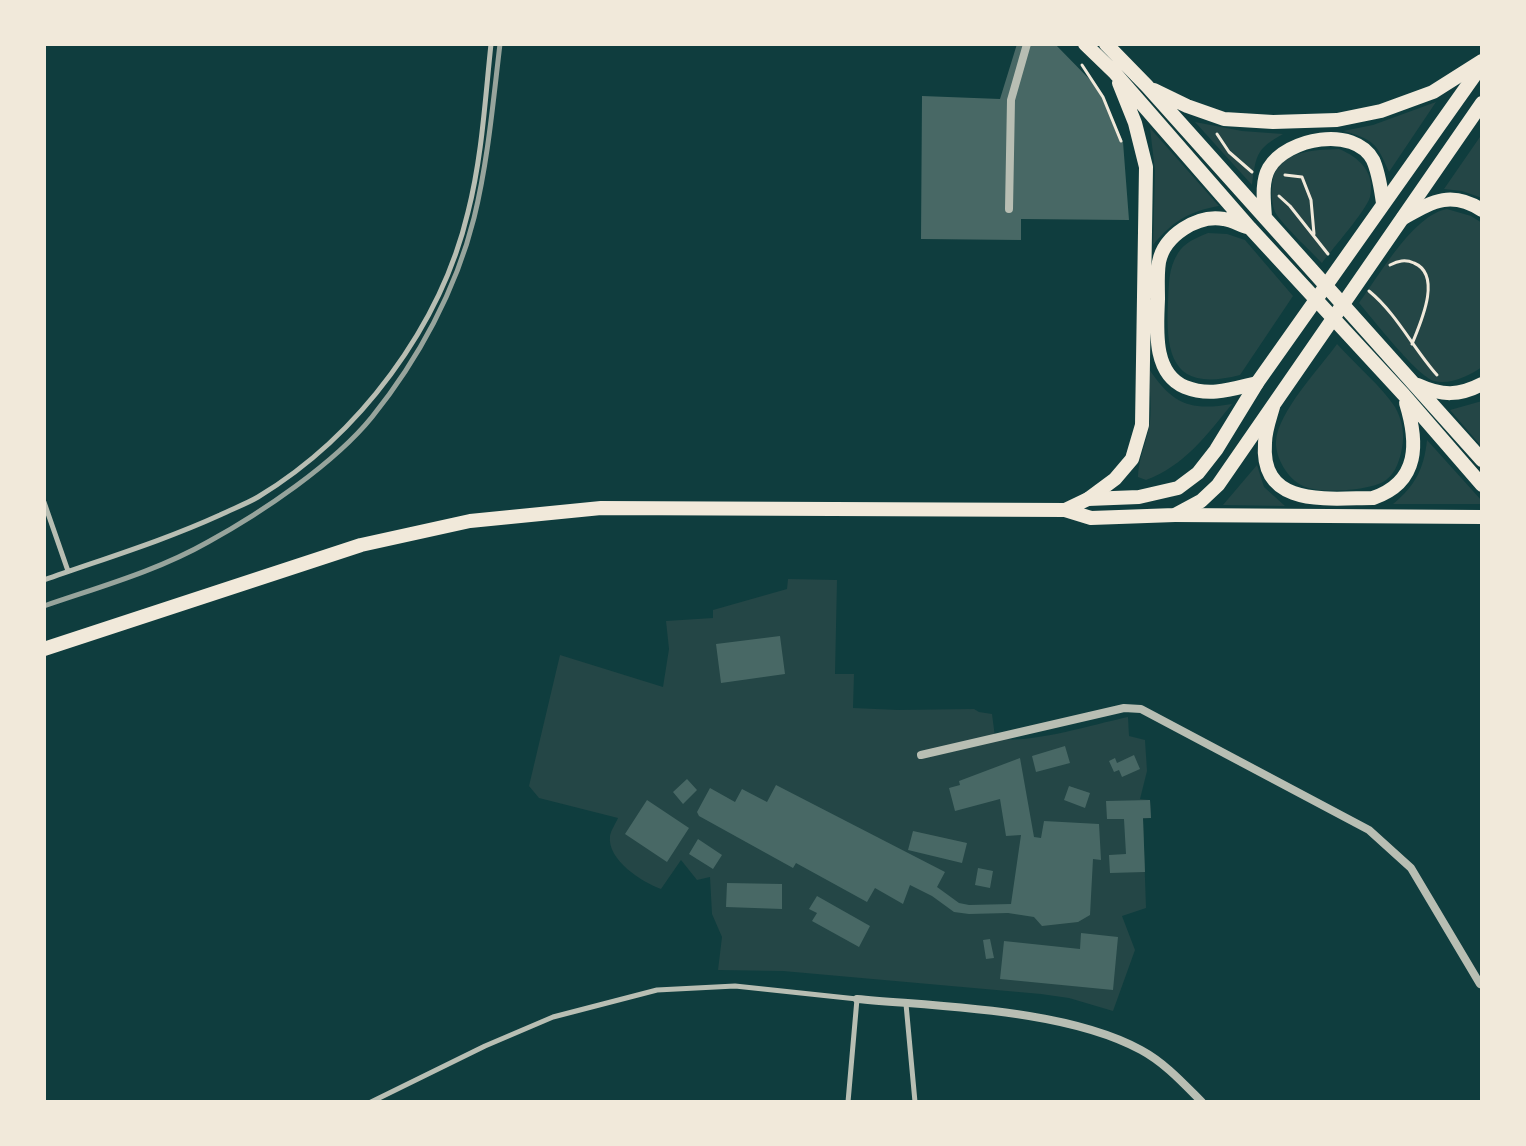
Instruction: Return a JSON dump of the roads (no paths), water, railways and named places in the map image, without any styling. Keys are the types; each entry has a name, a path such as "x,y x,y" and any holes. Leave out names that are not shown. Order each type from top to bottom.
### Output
{"main road":[{"path":"1085,44 1114,72 1482,485"},
{"path":"1106,44 1482,460"},
{"path":"1088,499 1139,497 1178,488 1198,473 1216,450 1257,383 1482,63"},
{"path":"1147,86 1187,106 1224,119 1273,122 1337,120 1381,111 1433,92 1482,63"},
{"path":"1065,510 1088,499 1115,479 1132,459 1142,425 1146,167 1135,123 1114,72"},
{"path":"1175,515 1201,501 1218,485 1482,103"},
{"path":"1265,217 1263,192 1267,171 1277,157 1291,148 1330,140 1348,141 1361,147 1372,159 1383,203"},
{"path":"1403,218 1432,202 1445,199 1474,205 1482,210"},
{"path":"1250,228 1224,218 1209,219 1187,227 1168,240 1159,261 1156,344 1165,368 1182,386 1208,393 1257,383"},
{"path":"1415,384 1443,395 1457,394 1482,384"},
{"path":"1274,401 1264,444 1274,480 1290,493 1304,497 1373,498 1397,483 1415,452 1413,428 1404,395"},
{"path":"44,649 361,545 470,521 601,508 1065,510 1091,518 1175,515 1482,517"}],"street":[{"path":"1009,209 1011,100 1027,44"},
{"path":"921,755 1124,708 1141,709 1369,830 1411,868 1481,985"},
{"path":"857,999 1043,1018 1099,1032 1140,1049 1169,1068 1202,1102"}],"lane":[{"path":"44,580 186,530 257,498 297,470 348,424 390,379 426,320 451,268 468,212 481,146 491,44"},
{"path":"44,502 68,571"},
{"path":"371,1102 485,1046 553,1017 657,990 735,986 857,999 848,1102"},
{"path":"906,1004 915,1102"}],"railway":[{"path":"44,606 148,570 229,530 317,470 372,417 405,372 434,323 466,245 483,175 500,44"}]}
